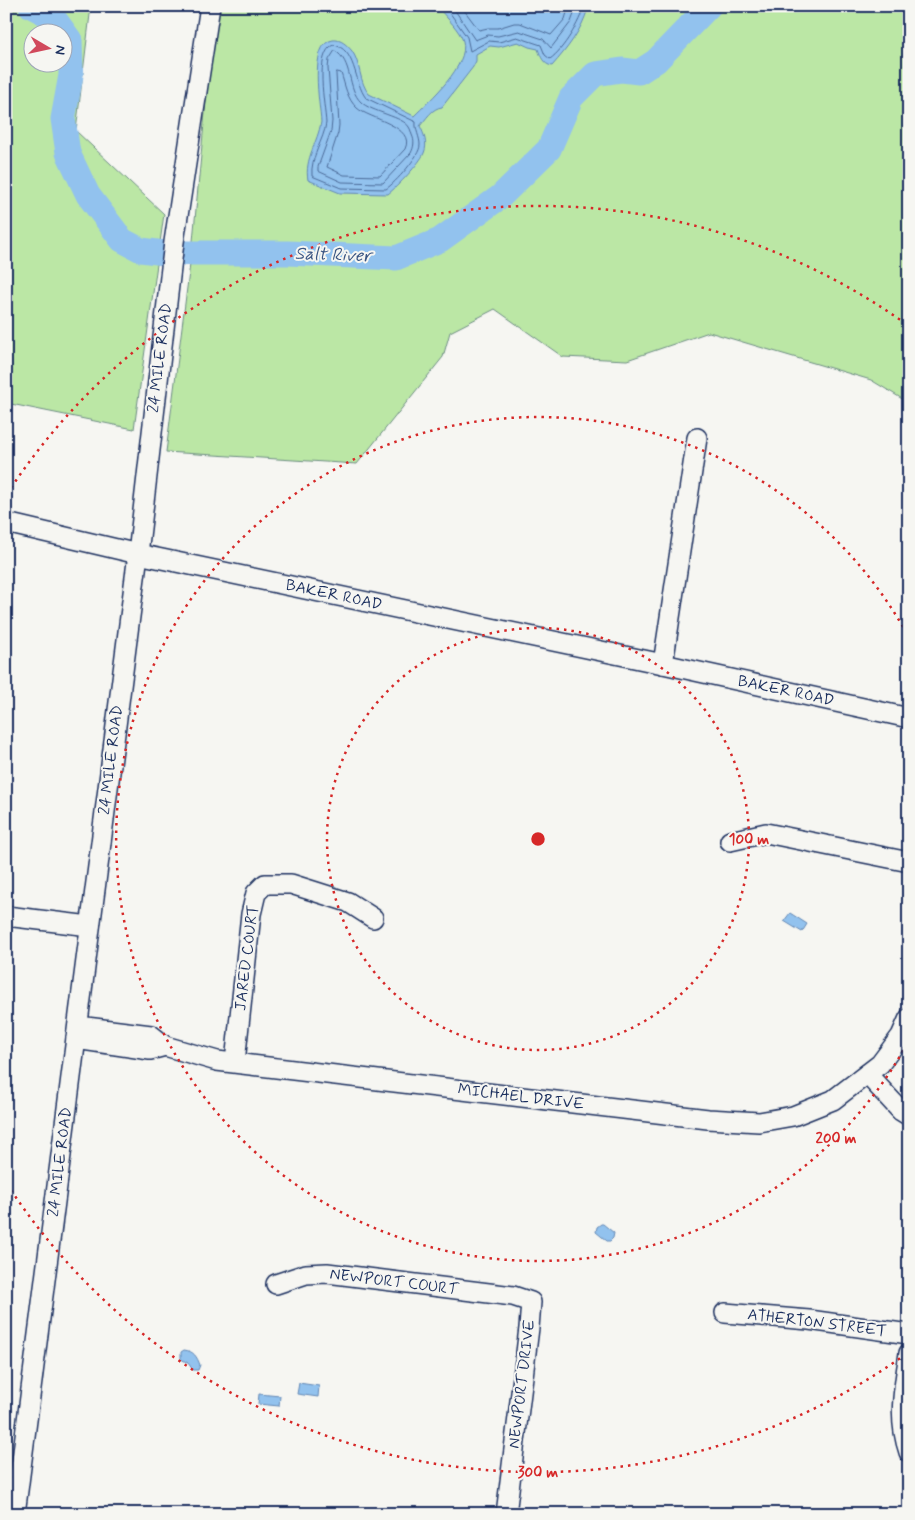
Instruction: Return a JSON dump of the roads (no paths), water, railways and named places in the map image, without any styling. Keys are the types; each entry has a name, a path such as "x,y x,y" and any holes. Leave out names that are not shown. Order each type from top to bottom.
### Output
{"street":[{"name":"24 MILE ROAD","path":"15,1514 138,554 174,242 210,6"},
{"path":"663,664 697,438"},
{"name":"BAKER ROAD","path":"6,523 138,554 663,664 909,718"},
{"path":"730,841 766,833 909,862"},
{"name":"JARED COURT","path":"235,1062 251,914 256,893 266,884 291,884 348,902 373,918"},
{"path":"6,916 90,926"},
{"name":"MICHAEL DRIVE","path":"77,1033 150,1050 165,1046 217,1061 708,1119 759,1122 793,1116 833,1100 880,1064 901,1036 909,1018"},
{"path":"867,1074 909,1116"},
{"name":"NEWPORT COURT","path":"276,1284 306,1274 327,1273 513,1296"},
{"name":"NEWPORT DRIVE","path":"506,1514 531,1302 513,1296"},
{"name":"ATHERTON STREET","path":"725,1314 809,1320 909,1334"},
{"path":"909,1353 902,1401 902,1426 909,1452"}],"water":[{"path":"440,6 588,6 588,8 582,24 573,39 552,66 544,62 538,49 518,42 499,47 490,46 476,54 476,61 473,67 442,107 432,112 420,126 426,143 424,153 408,175 388,194 340,193 308,180 308,165 321,122 317,76 320,52 325,44 336,40 346,45 355,56 363,84 369,94 414,116 447,82 455,71 464,50 463,41 459,33 440,10"},
{"path":"790,913 807,924 802,932 784,921"},
{"path":"601,1224 614,1233 610,1241 607,1241 596,1232 597,1227"},
{"path":"184,1350 193,1353 196,1357 200,1365 198,1370 193,1370 188,1363 181,1359 181,1352"},
{"path":"299,1383 319,1386 318,1397 297,1394"},
{"path":"259,1394 280,1396 279,1406 258,1404"}],"waterway":[{"name":"Salt River","path":"31,6 54,18 70,40 71,75 63,119 68,153 88,195 122,240 141,250 165,253 288,253 396,258 440,240 500,197 549,149 571,98 595,74 622,70 639,72 656,61 709,6"}]}
